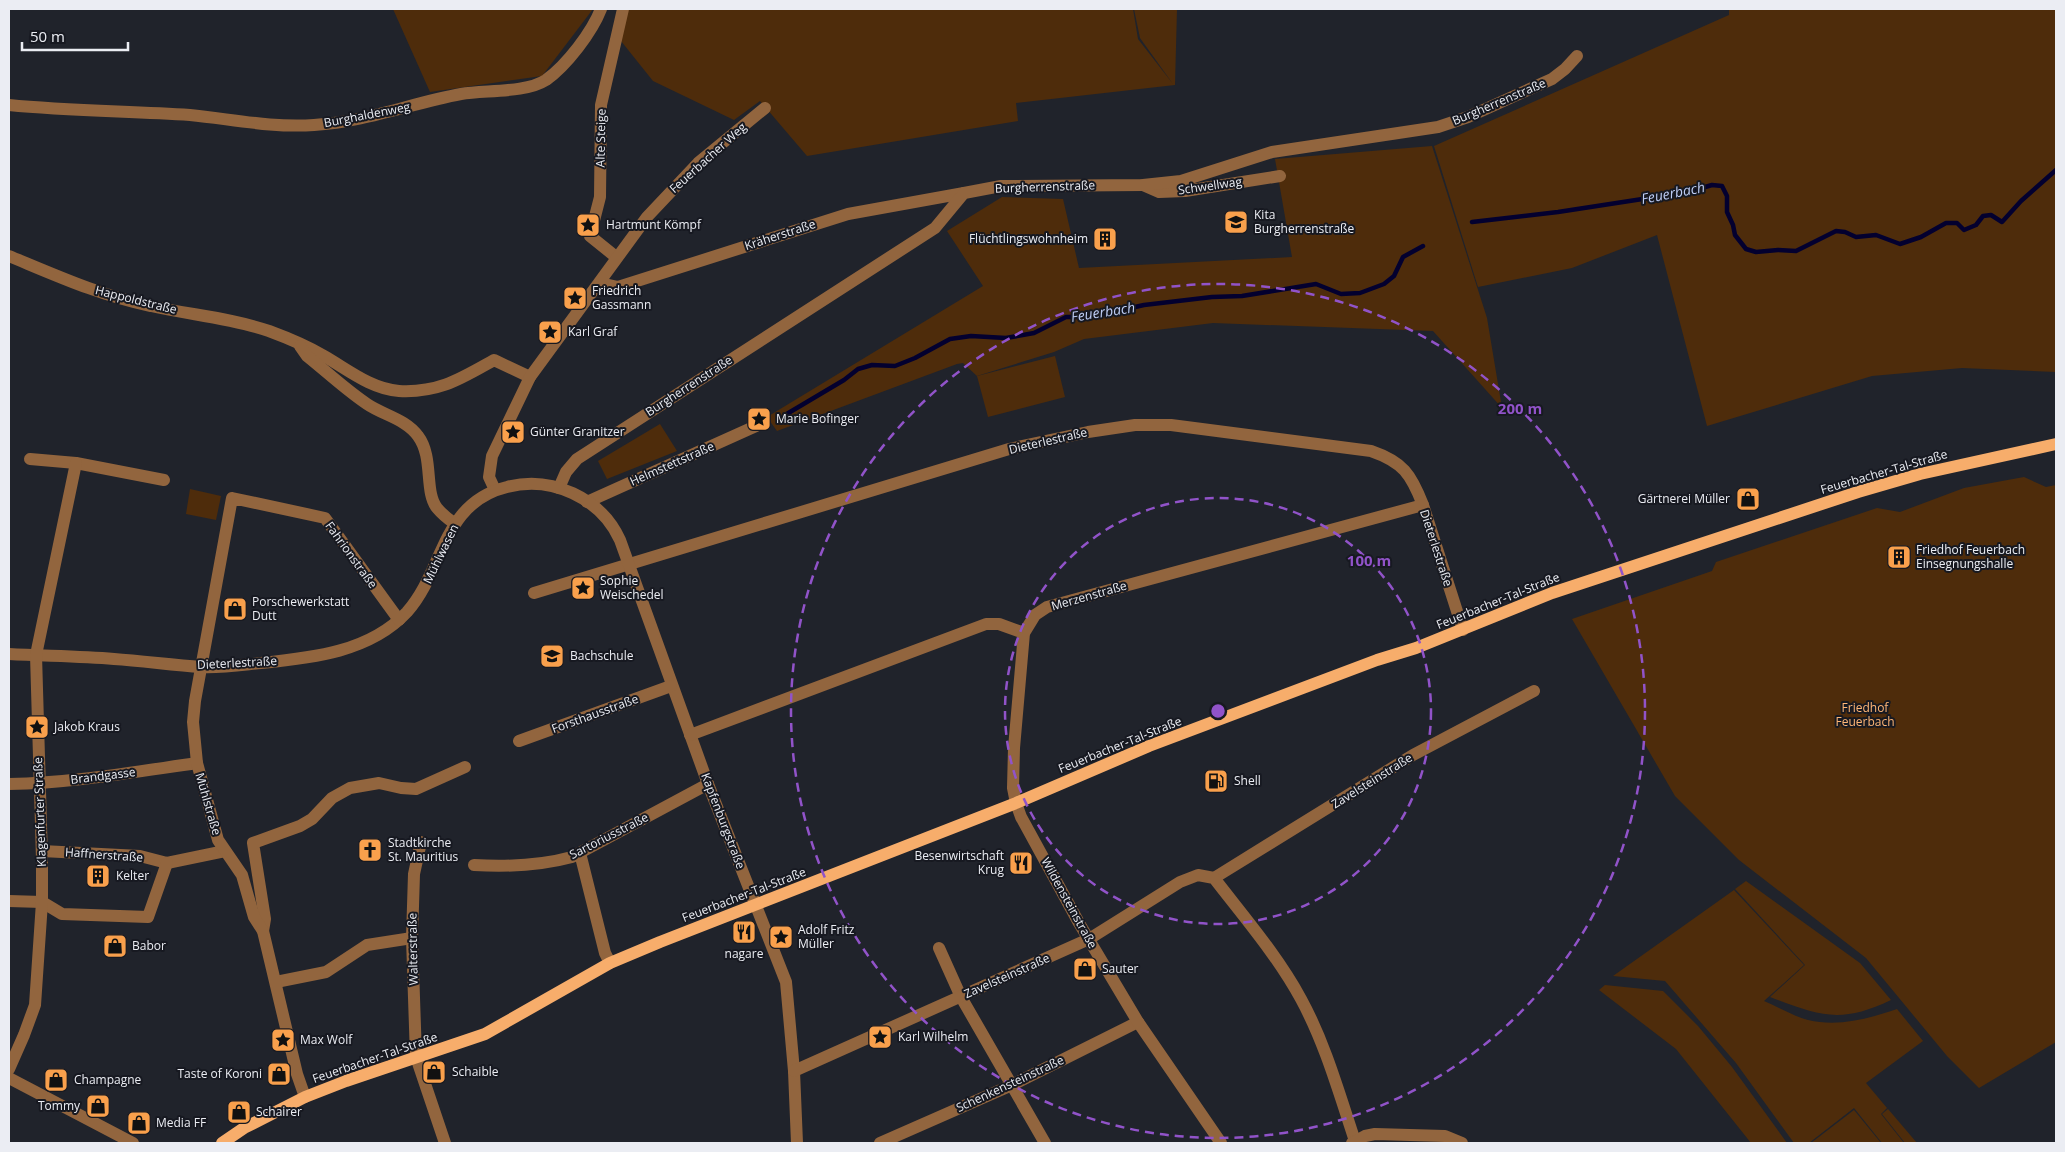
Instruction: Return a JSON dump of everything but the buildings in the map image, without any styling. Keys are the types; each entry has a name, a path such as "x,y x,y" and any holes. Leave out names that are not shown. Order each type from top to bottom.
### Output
{"main road":[{"name":"Feuerbacher-Tal-Straße","path":"222,1143 244,1128 305,1097 346,1080 486,1034 610,963 1016,803 1149,746 1462,630 1552,593 1858,492 1920,474 2056,444"}],"street":[{"name":"Alte Steige","path":"616,257 590,236 600,197 601,105 623,9"},
{"name":"Burghaldenweg","path":"9,105 190,116 286,125 313,125 370,117 459,94 515,89 545,80 557,71 582,41 601,10"},
{"name":"Burgherrenstraße","path":"559,488 566,472 577,459 935,228 964,193 1001,186 1143,185 1181,181 1272,152 1438,127 1468,117 1552,79 1565,70 1577,56"},
{"name":"Feuerbacher Weg","path":"495,490 489,477 492,456 530,377 647,217 698,163 765,108"},
{"name":"Schwellwag","path":"1143,185 1159,192 1280,176"},
{"name":"Kräherstraße","path":"600,283 618,287 848,214 964,193"},
{"name":"Happoldstraße","path":"9,256 48,274 130,301 239,321 295,341 383,388 398,391 449,385 494,360 530,377"},
{"name":"Happoldstraße","path":"295,341 308,356 364,402 379,412 402,422 418,435 426,453 432,499 436,508 454,523"},
{"name":"Dieterlestraße","path":"534,593 1009,449 1088,432 1135,425 1171,425 1209,428 1370,451 1388,457 1399,464 1415,485 1423,505 1462,630"},
{"name":"Helmstettstraße","path":"587,502 756,426"},
{"path":"30,459 76,463 164,480"},
{"name":"Klagenfurter Straße","path":"9,1069 24,1035 34,1005 42,902 36,655 76,463"},
{"name":"Mühlwasen","path":"399,620 423,591 454,523 466,510 495,490 525,483 538,484 559,488 587,502 608,520 616,530 629,563"},
{"name":"Fahrionstraße","path":"232,498 324,518 399,620"},
{"name":"Mühlstraße","path":"232,498 200,667 193,722 197,763 218,840 242,875 254,917 263,931 297,1074 305,1097"},
{"name":"Merzenstraße","path":"1024,633 1035,615 1048,607 1423,505"},
{"name":"Kapfenburgstraße","path":"629,563 671,686 786,982 794,1071 797,1143"},
{"name":"Dieterlestraße","path":"9,654 95,658 200,667 252,664 324,655 361,643 388,629 399,620"},
{"path":"690,735 986,624 999,624 1024,633"},
{"name":"Wildensteinstraße","path":"1024,633 1014,748 1013,788 1021,817 1089,940 1138,1022 1221,1143"},
{"name":"Forsthausstraße","path":"519,741 671,686"},
{"name":"Zavelsteinstraße","path":"794,1071 1089,940 1180,882 1198,875 1214,878 1413,755 1534,691"},
{"name":"Brandgasse","path":"9,784 39,784 197,763"},
{"path":"263,931 265,919 253,843 300,826 312,818 332,798 350,788 379,783 401,788 416,788 465,767"},
{"name":"Sartoriusstraße","path":"474,865 516,867 564,859 580,853 708,784"},
{"name":"Walterstraße","path":"421,842 415,862 412,938 416,1057 445,1143"},
{"name":"Haffnerstraße","path":"42,851 140,856 167,863 225,852"},
{"path":"580,853 605,953 610,963"},
{"path":"9,901 42,902 62,914 148,917 167,863"},
{"path":"1214,878 1275,958 1300,998 1319,1036 1354,1142 1365,1136 1375,1134 1445,1136 1462,1143"},
{"path":"276,982 326,972 367,945 412,938"},
{"path":"939,948 961,997 1045,1143"},
{"name":"Schenkensteinstraße","path":"880,1143 1012,1085 1138,1022"},
{"path":"9,1078 133,1143"}],"green space":[{"path":"393,9 593,9 542,76 430,92"},
{"path":"626,9 1133,9 1138,39 1173,84 1140,38 1134,9 1177,9 1175,85 1016,103 1018,121 807,156 760,101 734,120 653,81 621,41"},
{"path":"1729,9 2056,9 2056,372 1962,368 1872,376 1707,426 1657,235 1572,268 1478,287 1434,146 1729,15"},
{"path":"1432,146 1487,318 1502,408 1433,331 1213,323 1084,339 1054,352 977,376 963,363 957,364 777,431 767,417 983,286 947,231 1002,197 1063,199 1079,268 1292,257 1275,159"},
{"path":"1055,356 1065,397 988,417 977,376"},
{"path":"660,424 677,451 607,479 598,461"},
{"name":"Friedhof Feuerbach","path":"2024,477 2046,487 2056,485 2056,1042 1979,1088 1947,1056 1866,958 1739,860 1675,796 1572,619 1712,571 1716,562 1877,508 1900,512 1964,488"},
{"path":"190,489 221,496 216,520 186,514"},
{"path":"1746,881 1860,963 1891,1000 1858,1012 1830,1015 1803,1009 1770,997 1805,965 1735,889"},
{"path":"1734,890 1804,965 1764,1001 1808,1020 1830,1023 1864,1019 1897,1009 1923,1041 1866,1083 1887,1108 1881,1114 1904,1143 1882,1143 1854,1108 1809,1143 1794,1143 1736,1063 1665,981 1613,976"},
{"path":"1605,985 1663,991 1698,1026 1732,1067 1787,1143 1751,1143 1676,1049 1599,990"},
{"path":"1888,1109 1917,1143 1905,1143 1882,1114"},
{"path":"1854,1110 1881,1143 1811,1143"}],"waterway":[{"name":"Feuerbach","path":"1472,222 1558,212 1688,192 1712,185 1722,186 1727,196 1727,212 1735,235 1746,249 1756,252 1796,251 1836,231 1845,232 1856,237 1876,235 1900,244 1921,237 1946,223 1957,223 1964,230 1976,225 1983,216 1991,215 2002,222 2021,201 2056,170"},
{"name":"Feuerbach","path":"785,415 844,380 858,369 872,365 895,366 915,358 950,339 971,336 1006,338 1034,333 1066,317 1090,317 1144,305 1212,297 1242,296 1316,284 1341,294 1360,293 1384,284 1394,276 1403,257 1423,246"}],"place":[{"name":"Kita Burgherrenstraße","path":"1236,222"},
{"name":"Hartmunt Kömpf","path":"588,225"},
{"name":"Flüchtlingswohnheim","path":"1105,239"},
{"name":"Friedrich Gassmann","path":"575,298"},
{"name":"Karl Graf","path":"550,332"},
{"name":"Marie Bofinger","path":"759,419"},
{"name":"Günter Granitzer","path":"513,432"},
{"name":"Gärtnerei Müller","path":"1748,499"},
{"name":"Friedhof Feuerbach Einsegnungshalle","path":"1899,557"},
{"name":"Sophie Weischedel","path":"583,588"},
{"name":"Porschewerkstatt Dutt","path":"235,609"},
{"name":"Bachschule","path":"552,656"},
{"name":"Jakob Kraus","path":"37,727"},
{"name":"Shell","path":"1216,781"},
{"name":"Stadtkirche St. Mauritius","path":"370,850"},
{"name":"Besenwirtschaft Krug","path":"1021,863"},
{"name":"Kelter","path":"98,876"},
{"name":"nagare","path":"744,932"},
{"name":"Adolf Fritz Müller","path":"781,937"},
{"name":"Babor","path":"115,946"},
{"name":"Sauter","path":"1085,969"},
{"name":"Karl Wilhelm","path":"880,1037"},
{"name":"Max Wolf","path":"283,1040"},
{"name":"Schaible","path":"434,1072"},
{"name":"Taste of Koroni","path":"279,1074"},
{"name":"Champagne","path":"56,1080"},
{"name":"Tommy","path":"98,1106"},
{"name":"Schairer","path":"239,1112"},
{"name":"Media FF","path":"139,1123"}]}
